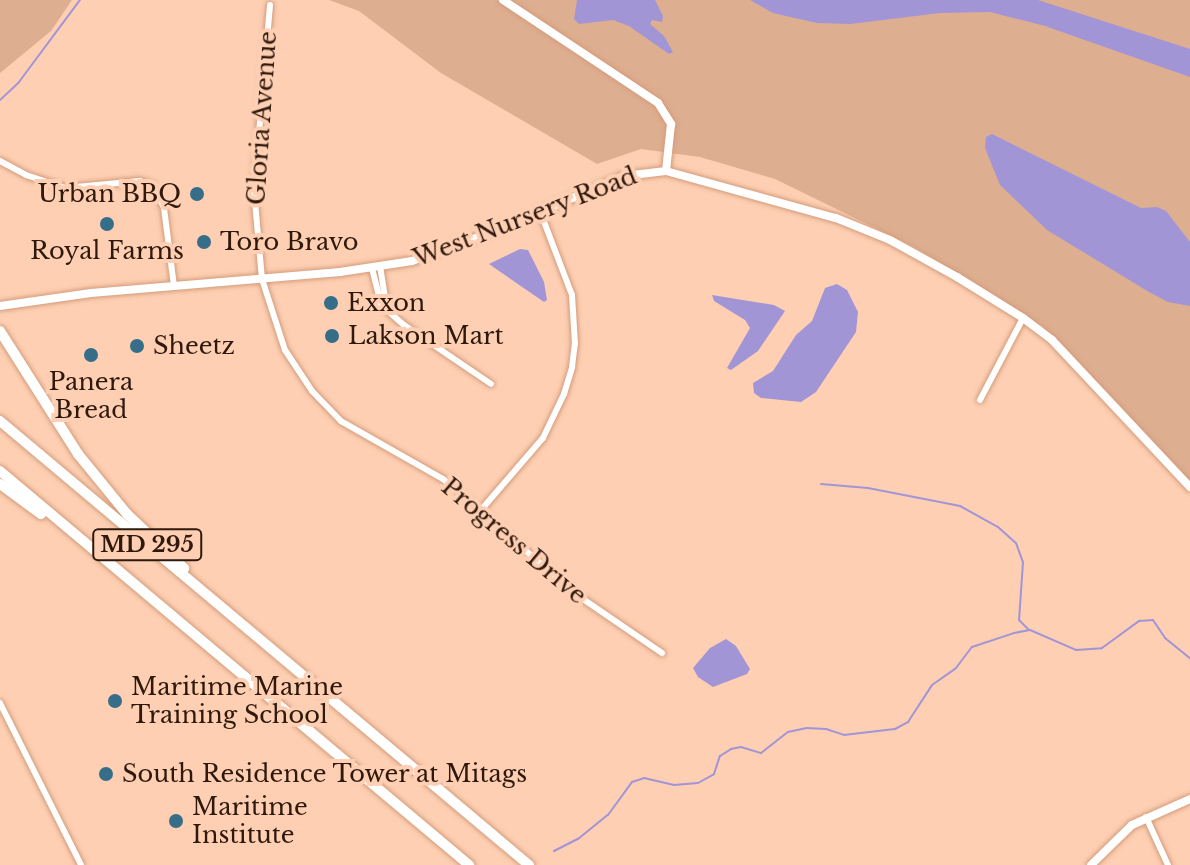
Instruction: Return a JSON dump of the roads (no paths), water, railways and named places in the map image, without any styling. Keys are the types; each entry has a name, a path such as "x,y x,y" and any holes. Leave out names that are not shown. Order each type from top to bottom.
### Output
{"highway":[{"path":"0,331 78,454 127,514 294,669"},
{"name":"MD 295","path":"0,421 529,865"},
{"name":"MD 295","path":"0,471 469,865"},
{"path":"0,484 85,545"}],"main road":[{"path":"503,0 665,111 672,134 666,171"},
{"name":"West Nursery Road","path":"0,306 376,267 434,255 624,176 666,171 864,228 911,251 1023,318 1066,354 1190,487"},
{"path":"1091,865 1118,835 1146,817 1190,799"}],"street":[{"name":"Gloria Avenue","path":"262,279 254,191 270,5"},
{"path":"0,161 26,175 65,188 140,181 152,185 164,208 174,286"},
{"path":"481,510 543,438 564,394 572,367 575,331 572,295 540,211"},
{"path":"376,267 377,297 387,310 491,384"},
{"name":"Progress Drive","path":"262,279 285,350 326,408 360,434 443,479 577,595 662,653"},
{"path":"980,400 1023,318"},
{"path":"0,703 81,865"},
{"path":"1146,817 1168,865"}],"waterway":[{"path":"0,100 19,82 80,0"},
{"path":"821,484 868,488 960,506 998,527 1016,543 1023,562 1019,620 1029,630"},
{"path":"554,851 578,839 608,815 632,782 644,778 674,785 698,783 714,774 720,756 731,749 741,747 761,753 788,732 807,728 826,729 844,735 895,729 908,722 932,685 956,668 972,647 1014,633 1030,630 1076,650 1102,648 1139,621 1153,620 1165,638 1190,658"}],"place":[{"name":"Urban BBQ","path":"197,194"},
{"name":"Royal Farms","path":"107,224"},
{"name":"Toro Bravo","path":"204,242"},
{"name":"Exxon","path":"331,303"},
{"name":"Lakson Mart","path":"332,336"},
{"name":"Sheetz","path":"137,346"},
{"name":"Panera Bread","path":"91,355"},
{"name":"Maritime Marine Training School","path":"115,701"},
{"name":"South Residence Tower at Mitags","path":"106,774"},
{"name":"Maritime Institute","path":"176,821"}]}
